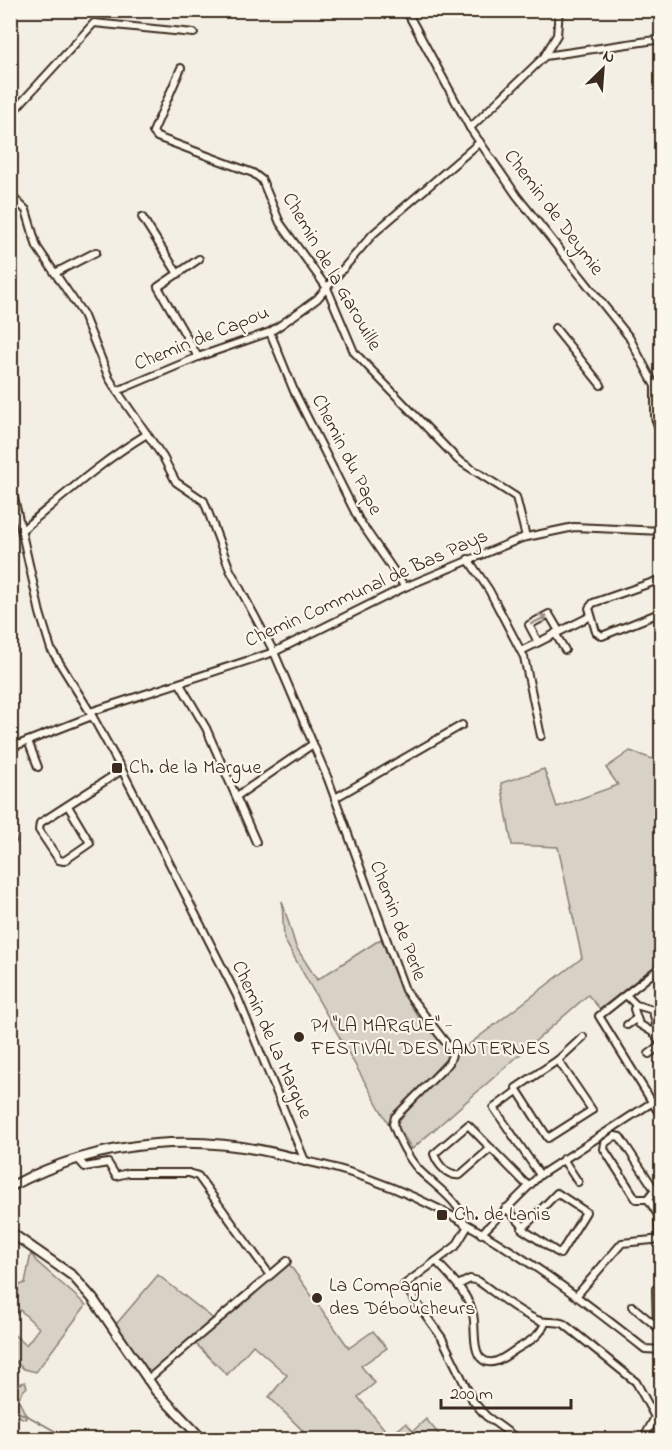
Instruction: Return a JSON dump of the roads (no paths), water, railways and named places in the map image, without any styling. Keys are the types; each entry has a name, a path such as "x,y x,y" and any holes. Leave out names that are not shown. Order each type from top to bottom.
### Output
{"main road":[{"path":"10,1187 78,1159 135,1145 189,1142 243,1146 305,1161"},
{"path":"10,1232 73,1276 84,1288 166,1404 203,1440"}],"street":[{"name":"Chemin de Deymie","path":"406,10 470,128 517,196 629,337 655,386 655,418 662,436"},
{"path":"470,128 545,56 557,35 559,10"},
{"path":"10,115 94,23 194,33"},
{"path":"545,56 603,45 662,39"},
{"name":"Chemin de la Garouille","path":"181,68 153,132 157,137 253,173 262,180 280,223 327,288 354,352 458,460 516,497 526,537"},
{"name":"Chemin de Capou","path":"117,391 198,357 270,332 317,299 373,234 480,142"},
{"name":"Chemin de Perle","path":"10,195 26,210 37,247 82,314 109,378 117,391 176,482 204,501 230,570 274,652 314,744 405,990 453,1052 449,1063 395,1117 393,1124 413,1162 451,1200 463,1216 466,1225"},
{"path":"142,217 178,274"},
{"path":"55,273 96,252"},
{"path":"198,357 158,287 200,259"},
{"path":"555,328 601,385"},
{"name":"Chemin du Pape","path":"270,332 294,391 359,520 405,587"},
{"path":"22,530 99,465 147,434"},
{"name":"Chemin de La Margue","path":"10,480 40,613 51,649 122,770 246,1015 305,1161"},
{"path":"10,508 18,509"},
{"name":"Chemin Communal de Bas Pays","path":"10,748 91,714 274,652 405,587 468,559 526,537 574,526 662,531"},
{"path":"468,559 489,590 520,651 541,736"},
{"path":"662,579 590,604 596,632 602,636 662,612"},
{"path":"538,642 529,625 549,614 565,650"},
{"path":"520,651 591,616"},
{"path":"180,684 193,704 237,796 256,842"},
{"path":"335,798 462,725"},
{"path":"28,741 38,767"},
{"path":"237,796 314,744"},
{"path":"68,806 90,843 64,861 59,860 39,830 40,822 122,770"},
{"path":"662,966 599,1016 662,1118"},
{"path":"626,995 636,1005 652,1010 656,1024 654,1033"},
{"path":"636,1005 634,1009 636,1019 654,1033 661,1045 649,1054"},
{"path":"654,1015 662,1010"},
{"path":"627,1025 636,1019"},
{"path":"540,1175 494,1108 516,1091 516,1088 558,1060 583,1037"},
{"path":"516,1091 548,1138 592,1110 558,1060"},
{"path":"481,1234 540,1175 662,1096"},
{"path":"491,1148 460,1175 454,1176 449,1174 434,1154 465,1125 491,1148 529,1186"},
{"path":"604,1133 609,1140"},
{"path":"615,1136 620,1137 654,1190 648,1199 636,1199 604,1149 609,1140 615,1136"},
{"path":"78,1159 85,1167 108,1163 116,1176 128,1173 189,1173 198,1176 269,1274"},
{"path":"563,1159 578,1182"},
{"path":"305,1161 359,1175 466,1225 577,1295 645,1349 662,1350"},
{"path":"506,1208 524,1227 522,1229 560,1254 586,1212 556,1193 524,1227"},
{"path":"577,1295 622,1243 660,1239 658,1215 648,1199"},
{"path":"466,1225 461,1240 404,1285 442,1338 473,1401 486,1416 519,1440"},
{"path":"147,1380 287,1261"},
{"path":"436,1261 458,1285 472,1311 477,1352 481,1359 489,1362 500,1360 542,1333 545,1323"},
{"path":"458,1285 470,1279 478,1281 545,1323 556,1321 564,1324 636,1382 655,1417 662,1420"},
{"path":"659,1329 656,1289 662,1287"},
{"path":"632,1306 659,1329"},
{"path":"643,1440 655,1417"}],"waterway":[{"path":"10,1410 26,1415 71,1440"}],"place":[{"name":"Ch. de la Margue","path":"117,768"},
{"name":"P1 \"LA MARGUE\" - FESTIVAL DES LANTERNES","path":"299,1037"},
{"name":"Ch. de Lanis","path":"442,1215"},
{"name":"La Compagnie des Déboucheurs","path":"317,1298"}]}
